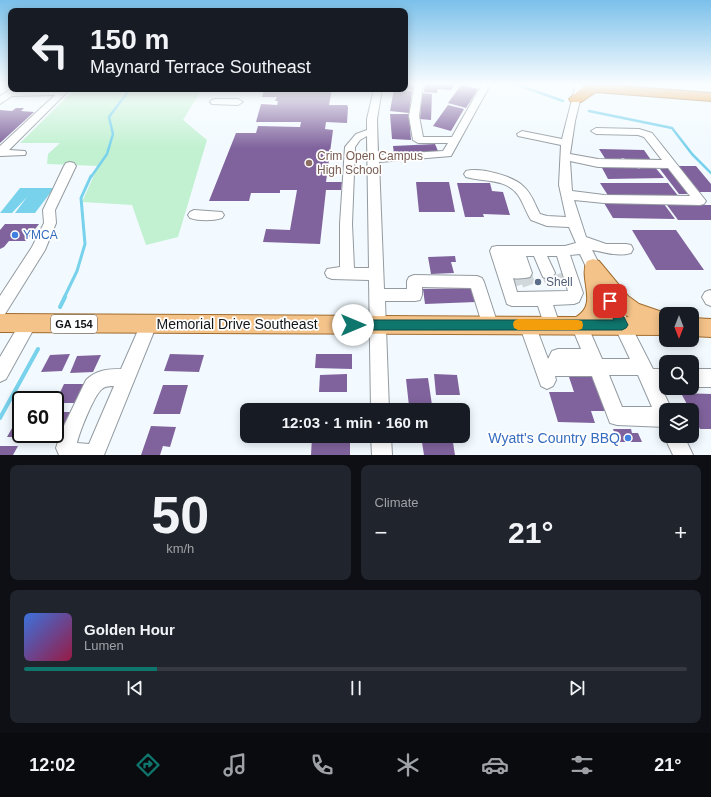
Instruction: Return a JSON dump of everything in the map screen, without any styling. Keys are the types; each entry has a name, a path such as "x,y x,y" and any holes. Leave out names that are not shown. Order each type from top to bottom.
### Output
{"main road":[{"path":"587,252 621,302 633,310 659,319"},
{"path":"579,325 590,318 594,310 595,298 587,252"},
{"name":"Memorial Drive Southeast","path":"0,320 29,323 376,325 527,324 659,326"},
{"path":"699,327 711,328"}],"street":[{"path":"0,152 49,105"},
{"path":"374,105 373,132 376,325 380,403"},
{"path":"416,105 414,116 418,140 455,140"},
{"path":"374,159 448,154 475,105"},
{"path":"575,105 566,143 565,184 567,195 575,222 587,252 659,403"},
{"path":"596,131 644,132 648,135 670,164 705,201"},
{"path":"347,273 346,224 350,147 356,138 364,133 373,132"},
{"path":"522,134 566,143"},
{"path":"0,152 21,153"},
{"path":"566,157 598,163 670,164"},
{"path":"0,320 38,250 50,223 49,210 70,166"},
{"path":"470,174 499,177 519,187 535,217 547,221 575,222"},
{"path":"567,195 604,199 705,201"},
{"path":"194,215 218,215"},
{"path":"552,251 563,254 576,292 574,297 545,294 512,299 497,251 552,251 587,252 606,249 626,249"},
{"path":"512,251 520,273"},
{"path":"552,251 554,273"},
{"path":"332,272 376,274"},
{"path":"376,295 414,295 414,281 477,282 490,325"},
{"path":"545,294 545,305 552,325"},
{"path":"0,373 29,323"},
{"path":"125,378 104,378 96,381 92,386 70,432 66,448 69,452 94,454 149,324"},
{"path":"527,324 548,372 594,367 645,372 659,376"},
{"path":"579,325 594,367 617,416 659,418"},
{"path":"699,378 711,378"},
{"path":"381,443 382,455"},
{"path":"677,443 683,455"}],"green space":[{"path":"58,105 192,105 183,120 207,140 178,237 146,245 132,205 82,202 98,166 47,164 48,154 60,143 20,143"}],"water":[{"path":"20,188 54,188 35,213 15,213 27,197 12,213 0,213"}],"building":[{"path":"261,105 347,105 347,123 326,122 325,129 333,130 326,182 342,182 341,190 326,190 320,244 263,242 266,229 290,230 297,190 280,190 280,193 251,193 249,201 209,201 236,133 256,133 258,126 300,127 301,122 256,122"},
{"path":"391,105 410,105 409,113 390,111"},
{"path":"421,105 432,105 431,120 420,119"},
{"path":"448,105 464,109 451,131 433,126"},
{"path":"456,105 468,105 466,108"},
{"path":"16,108 24,108 21,111 34,112 0,143 0,110 12,111"},
{"path":"390,114 409,114 411,140 392,139"},
{"path":"435,144 438,151 394,154 393,146"},
{"path":"599,149 644,150 651,160 644,161 639,159 641,161 626,161 624,158 621,158 622,161 606,160"},
{"path":"601,166 617,166 618,168 621,168 620,166 635,166 640,169 638,166 654,166 664,178 608,179"},
{"path":"677,166 696,166 711,184 711,192 699,192"},
{"path":"660,169 669,169 688,194 679,194"},
{"path":"416,182 449,182 455,212 419,212"},
{"path":"457,183 490,183 492,191 503,192 510,215 483,214 484,217 465,217"},
{"path":"600,183 668,183 679,197 609,197"},
{"path":"604,203 664,204 675,219 613,218"},
{"path":"667,205 711,205 711,220 678,220"},
{"name":"YMCA","path":"5,224 39,224 26,241 9,241 0,249 0,230"},
{"path":"632,230 676,230 704,270 656,270"},
{"path":"455,256 456,262 451,262 454,273 431,274 428,257"},
{"path":"472,288 476,302 425,304 423,289"},
{"path":"70,354 62,371 41,372 50,355"},
{"path":"170,354 204,355 199,372 164,371"},
{"path":"316,354 352,354 352,369 315,368"},
{"path":"101,355 93,372 70,373 77,356"},
{"path":"347,374 347,392 319,392 320,375"},
{"path":"434,374 457,375 460,395 436,395"},
{"path":"568,374 591,374 605,411 591,411 595,423 558,422 549,392 574,392"},
{"path":"428,378 432,403 409,403 406,379"},
{"path":"64,384 88,384 79,403 64,403 64,391 61,391"},
{"path":"163,385 188,385 180,414 153,414"},
{"path":"711,394 711,429 700,429 699,427 699,403 686,403 682,395"},
{"path":"64,412 74,412 65,434"},
{"path":"151,426 176,427 170,447 163,446 160,455 141,455"},
{"path":"12,428 12,437 7,437"},
{"name":"Wyatt's Country BBQ","path":"613,429 631,429 632,433 638,433 642,442 618,442"},
{"path":"312,443 350,443 350,455 311,455"},
{"path":"422,443 453,443 455,455 424,455"},
{"path":"0,446 18,446 13,455 0,455"}],"waterway":[{"path":"91,177 107,154 113,134 109,117 118,105"},
{"path":"589,111 672,128 692,154 711,173"},
{"path":"64,298 77,271 85,244 81,198 91,176"},
{"path":"60,307 65,297"},
{"path":"0,418 38,349"}],"tunnel":[{"path":"515,273 520,288"},
{"path":"525,273 530,288"},
{"path":"548,273 553,287"},
{"path":"561,273 566,288"}],"slow traffic":[{"path":"518,324 578,325"}],"place":[{"name":"Crim Open Campus High School","path":"309,163"},
{"name":"YMCA","path":"15,235"},
{"name":"Shell","path":"538,282"},
{"name":"Wyatt's Country BBQ","path":"628,438"}],"route":[{"path":"353,325 622,325 610,301"}]}
